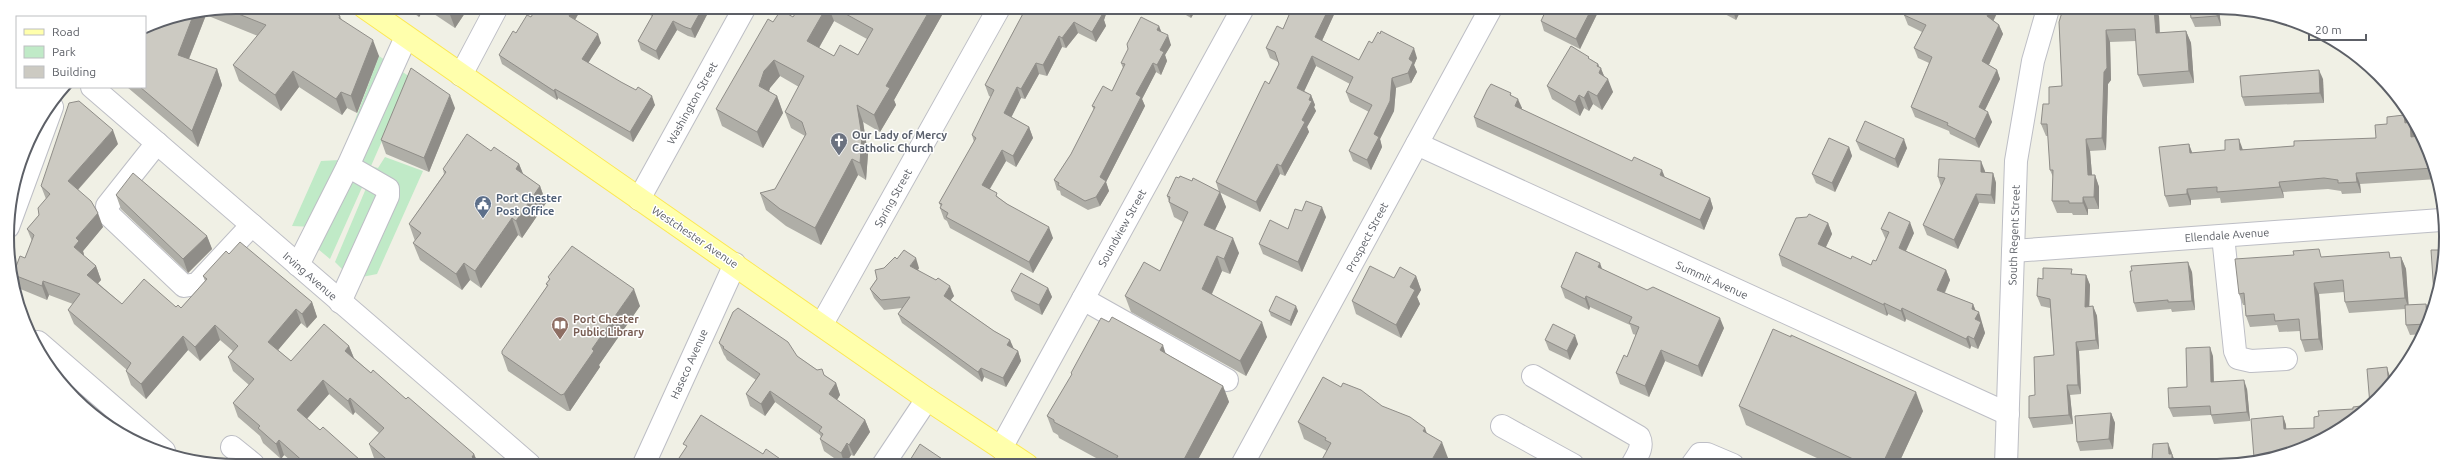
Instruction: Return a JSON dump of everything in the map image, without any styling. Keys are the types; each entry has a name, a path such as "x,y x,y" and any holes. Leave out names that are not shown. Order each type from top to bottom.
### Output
{"main road":[{"name":"Westchester Avenue","path":"374,14 638,199 822,324 927,399 1018,459"}],"street":[{"path":"461,75 493,14"},
{"name":"Washington Street","path":"638,199 742,14"},
{"name":"Spring Street","path":"822,324 996,14"},
{"name":"Soundview Street","path":"1001,448 1240,14"},
{"name":"Prospect Street","path":"1245,459 1488,14"},
{"name":"South Regent Street","path":"2006,459 2016,161 2033,62 2047,14"},
{"path":"298,265 348,166 406,37"},
{"name":"Irving Avenue","path":"93,88 523,459"},
{"path":"16,204 48,119"},
{"path":"157,143 108,206 109,215 184,286 197,284 252,225"},
{"name":"Summit Avenue","path":"1417,144 2008,414"},
{"path":"340,302 388,196 388,189 348,166"},
{"name":"Ellendale Avenue","path":"2013,251 2439,220"},
{"path":"2223,236 2234,351 2238,358 2251,361 2286,359"},
{"name":"Haseco Avenue","path":"646,459 735,264"},
{"path":"1082,299 1227,380"},
{"path":"43,346 155,444"},
{"path":"1533,376 1639,437 1642,443 1641,449 1635,459"},
{"path":"886,459 927,399"},
{"path":"1502,426 1562,459"},
{"path":"232,447 247,459"},
{"path":"1696,459 1700,454 1707,454 1719,459"}],"green space":[{"path":"379,56 410,77 371,166 378,168 385,157 423,171 377,274 362,277 357,284 335,262 367,186 364,183 330,259 318,249 313,227 292,226 321,161 340,160"}],"building":[{"path":"238,14 337,14 340,16 339,18 373,40 351,96 341,92 336,99 293,71 275,95 233,65 266,25"},
{"path":"533,14 570,14 569,16 598,34 582,59 636,90 638,87 652,96 630,132 555,89 554,91 499,55 513,31 516,33 527,15 531,17"},
{"path":"653,14 699,14 691,29 673,21 656,51 638,41"},
{"path":"778,14 788,14 793,17 795,14 823,14 807,41 834,56 840,45 858,55 873,29 846,14 928,14 886,86 890,88 874,115 857,105 862,137 860,163 852,159 815,228 780,209 760,193 775,189 806,134 802,122 785,112 804,76 774,60 764,71 759,86 777,96 757,132 716,109 768,19 773,22"},
{"path":"1023,14 1102,15 1092,32 1074,22 1062,38 1059,36 1043,65 1036,63 1021,89 1017,87 1004,113 1029,127 1013,156 1002,150 982,185 997,193 996,196 1007,204 1049,227 1029,262 946,217 948,213 940,208 942,204 939,203 976,138 972,135 994,90 985,85"},
{"path":"1289,14 1326,14 1315,37 1359,60 1369,41 1372,43 1378,32 1380,34 1381,31 1414,48 1409,59 1413,62 1408,73 1392,78 1390,101 1374,134 1379,137 1367,160 1349,151 1372,105 1346,92 1353,77 1312,56 1297,88 1311,95 1309,100 1312,101 1302,120 1305,122 1281,166 1277,164 1256,202 1216,182 1265,81 1269,84 1279,64 1275,52 1266,48 1277,26 1283,29"},
{"path":"1544,14 1589,14 1576,39 1541,21"},
{"path":"1988,14 1987,16 1999,25 1982,61 1997,70 1979,107 1988,112 1975,139 1947,125 1948,123 1911,107 1932,57 1914,48 1926,25 1904,15"},
{"path":"2061,14 2154,14 2156,33 2186,31 2189,71 2138,75 2135,29 2106,30 2107,68 2104,72 2102,138 2086,139 2088,175 2095,175 2094,197 2083,197 2083,203 2052,201 2053,170 2050,170 2047,124 2041,124 2043,104 2049,104 2049,87 2062,86 2059,22"},
{"path":"2191,14 2217,14 2217,16 2191,18"},
{"path":"1141,17 1159,26 1157,30 1168,35 1160,50 1164,52 1157,65 1153,63 1136,94 1141,97 1100,177 1106,181 1096,197 1085,201 1058,185 1059,183 1054,180 1071,154 1095,107 1092,106 1103,86 1112,91 1125,64 1121,63 1128,49 1127,44"},
{"path":"192,18 178,55 217,69 192,131 141,88 146,88 146,33"},
{"path":"1571,46 1598,64 1597,66 1601,68 1599,73 1608,79 1597,96 1588,91 1584,98 1579,95 1575,102 1547,86"},
{"path":"411,68 450,95 424,158 381,140"},
{"path":"2319,70 2320,93 2242,97 2240,76"},
{"path":"1491,84 1511,93 1510,95 1518,99 1515,106 1632,161 1634,157 1662,170 1660,175 1710,198 1700,220 1474,117"},
{"path":"79,101 113,130 68,181 91,201 98,213 76,238 79,241 74,247 96,266 87,275 122,304 144,279 176,307 178,305 181,308 207,279 203,276 226,251 229,254 240,242 312,302 302,314 296,309 268,342 291,361 324,324 349,346 345,351 371,373 373,370 406,399 408,397 474,454 472,457 474,459 386,459 369,444 384,428 350,398 348,401 323,380 297,410 320,430 323,427 359,459 300,459 279,440 276,444 258,428 260,426 233,403 254,379 228,357 238,346 215,325 195,347 183,336 141,384 126,371 131,363 68,310 80,294 43,281 42,286 17,276 16,266 20,256 25,258 34,235 27,229 39,215 38,208 50,194 41,186 69,103"},
{"path":"2403,115 2405,123 2408,122 2410,128 2411,137 2415,136 2428,168 2356,173 2357,182 2338,183 2338,180 2324,178 2279,182 2280,187 2217,192 2217,187 2187,189 2187,194 2165,196 2159,147 2189,144 2190,153 2225,150 2225,140 2239,139 2240,150 2294,146 2294,141 2376,138 2375,125 2387,124 2387,117"},
{"path":"1865,121 1904,139 1895,159 1856,141"},
{"name":"Port Chester Post Office","path":"467,134 491,151 494,147 519,164 516,169 540,186 516,221 512,218 475,271 464,263 456,274 413,243 421,233 409,224 446,172 443,169"},
{"path":"1829,138 1849,147 1832,183 1812,174"},
{"path":"1939,159 1981,161 1981,172 1993,173 1991,195 1976,194 1954,240 1923,225 1945,178 1938,177"},
{"path":"133,173 207,236 183,259 116,195"},
{"path":"1180,176 1192,181 1193,178 1220,192 1204,225 1233,238 1224,259 1217,256 1202,289 1262,322 1240,361 1125,296 1144,262 1160,271 1188,212 1169,202 1170,197 1167,196 1176,177 1179,178"},
{"path":"1306,201 1322,207 1298,262 1259,244 1270,220 1288,229 1295,209 1302,211"},
{"path":"1889,212 1910,222 1899,248 1946,270 1937,290 1973,304 1972,309 1979,312 1975,319 1981,322 1974,339 1968,336 1966,339 1902,308 1901,311 1884,303 1884,305 1779,255 1796,218 1807,217 1809,214 1828,223 1818,244 1851,259 1852,256 1871,265 1873,260 1876,261 1889,232 1881,229"},
{"name":"Port Chester Public Library","path":"572,246 634,289 592,349 594,351 564,394 561,395 502,354 502,351 548,285 546,284 550,279 548,277"},
{"path":"2319,249 2321,257 2389,252 2390,258 2401,257 2405,298 2345,302 2343,280 2314,283 2319,339 2301,340 2299,319 2275,321 2274,314 2246,316 2244,293 2239,294 2235,259 2294,255 2293,251"},
{"path":"904,250 916,258 910,266 936,280 938,278 950,286 944,296 994,331 1010,340 1007,345 1018,351 1003,378 981,368 978,372 898,314 910,297 881,300 870,289 877,279 875,270 884,268 895,257 897,259"},
{"path":"2431,250 2439,250 2435,280 2433,286"},
{"path":"1576,252 1600,263 1598,267 1647,290 1653,287 1720,318 1698,366 1661,350 1645,386 1616,373 1624,355 1627,357 1639,327 1629,323 1632,317 1586,296 1585,299 1561,287"},
{"path":"2188,262 2192,301 2168,302 2168,300 2134,303 2130,271 2132,271 2131,266"},
{"path":"1370,266 1394,278 1400,267 1416,276 1410,287 1415,290 1396,325 1352,301"},
{"path":"2043,268 2072,269 2071,274 2086,275 2085,307 2093,306 2096,340 2076,342 2078,385 2067,385 2069,415 2029,418 2029,396 2035,395 2034,357 2054,355 2050,299 2037,296 2038,278 2043,279"},
{"path":"1021,273 1048,288 1039,305 1011,291"},
{"path":"1276,296 1296,306 1290,321 1269,311"},
{"path":"2426,304 2426,310 2421,324 2406,325 2405,305"},
{"path":"738,308 788,342 797,356 817,370 822,369 824,375 836,383 829,394 865,420 849,445 847,443 841,453 820,439 823,434 819,431 822,427 770,391 761,404 746,394 760,374 723,348 724,347 719,343 733,312"},
{"path":"1112,317 1163,345 1160,350 1223,386 1184,459 1116,459 1118,456 1054,422 1054,420 1047,416 1072,374 1071,373 1101,318 1109,322"},
{"path":"1553,324 1575,335 1567,351 1545,340"},
{"path":"1773,329 1791,337 1791,335 1916,392 1885,459 1853,459 1739,406"},
{"path":"2210,347 2211,382 2244,380 2247,412 2211,415 2210,406 2169,408 2168,388 2187,387 2186,348"},
{"path":"2387,367 2388,378 2369,398 2367,369"},
{"path":"1323,377 1341,387 1343,383 1361,390 1382,406 1410,417 1425,428 1423,431 1442,442 1432,459 1322,459 1331,443 1325,440 1326,438 1298,422"},
{"path":"2360,406 2340,422 2315,436 2288,447 2254,456 2251,419 2283,416 2284,429 2314,428 2314,417 2319,416 2318,411 2353,409 2353,407"},
{"path":"2111,413 2109,439 2077,442 2075,416"},
{"path":"701,415 763,454 766,449 780,459 678,459 687,446 683,444"},
{"path":"2168,443 2169,454 2172,454 2172,459 2152,459 2153,444"},
{"path":"920,444 942,459 911,459"}],"place":[{"name":"Our Lady of Mercy Catholic Church","path":"839,156"},
{"name":"Port Chester Post Office","path":"483,219"},
{"name":"Port Chester Public Library","path":"560,340"}]}
